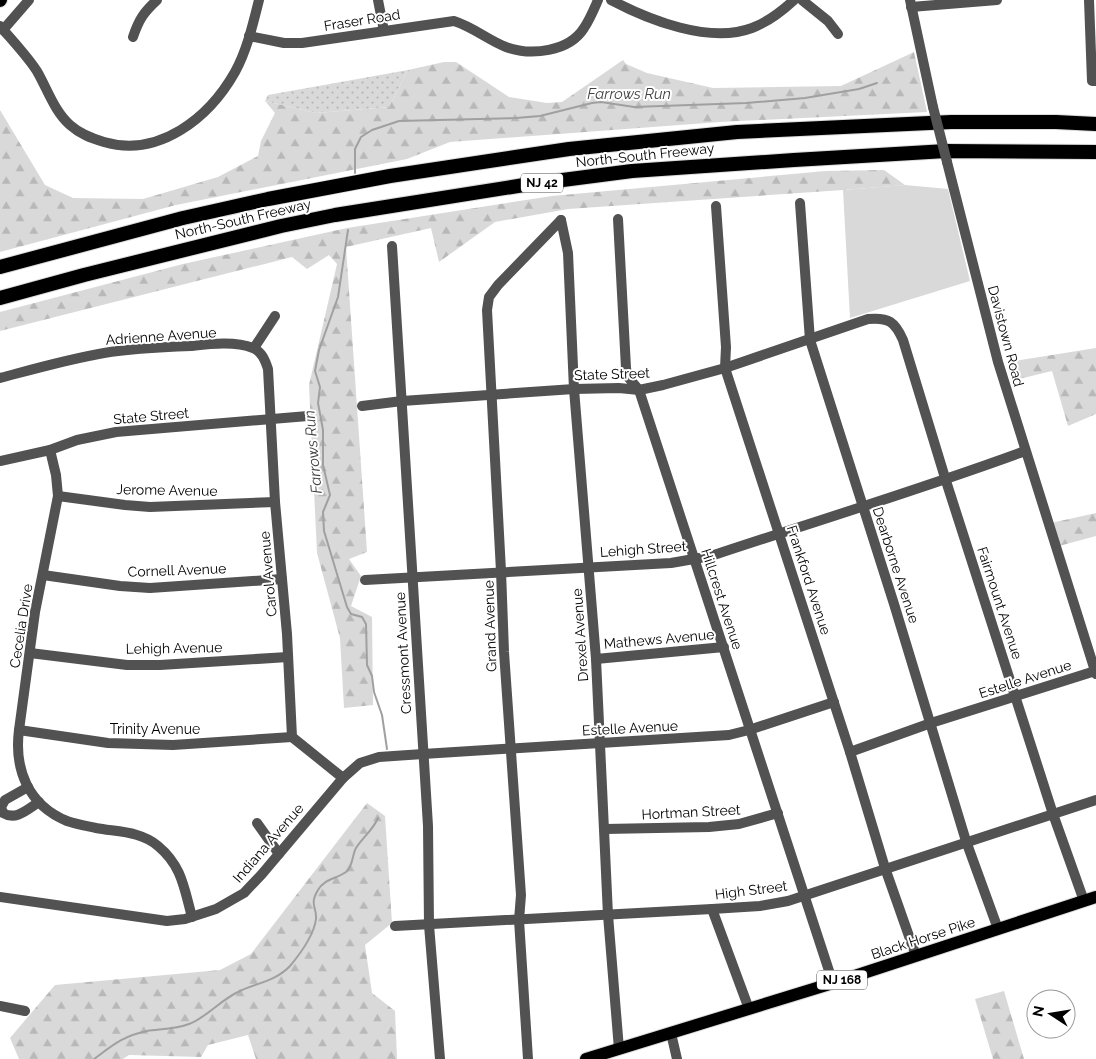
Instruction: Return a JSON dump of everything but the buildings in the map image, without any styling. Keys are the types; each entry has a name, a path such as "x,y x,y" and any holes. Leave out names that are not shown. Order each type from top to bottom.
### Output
{"highway":[{"name":"North-South Freeway","path":"0,267 183,218 268,199 390,176 569,149 766,130 951,122 1096,124"},
{"name":"North-South Freeway","path":"0,298 94,272 281,226 335,215 524,185 632,171 946,151 1096,152"}],"main road":[{"name":"Black Horse Pike","path":"586,1059 833,983 1090,899"}],"street":[{"path":"29,0 18,15 2,28 38,72 47,93 68,124 80,134 90,138 111,144 129,146 150,144 178,132 198,118 214,102 235,72 249,36 259,0"},
{"path":"133,36 139,20 145,11 158,0"},
{"path":"378,0 384,31"},
{"name":"Fraser Road","path":"249,36 284,43 302,43 454,21 470,26 506,46 526,51 540,51 565,44 579,34 584,29 598,0"},
{"path":"611,0 631,10 673,25 700,32 744,30 773,18 794,0"},
{"path":"802,0 828,21 838,34"},
{"path":"910,3 997,0"},
{"path":"1089,0 1094,81"},
{"name":"Davistown Road","path":"910,3 933,107 998,362 1096,673"},
{"name":"Dearborne Avenue","path":"800,204 810,340 931,723 966,841 998,929"},
{"name":"Frankford Avenue","path":"716,206 726,347 725,368 780,533 885,868 916,956"},
{"name":"Hillcrest Avenue","path":"618,219 628,377 639,390 833,983"},
{"name":"Drexel Avenue","path":"561,220 568,253 574,389 596,659 608,915 619,1049"},
{"name":"Grand Avenue","path":"528,1059 519,920 521,895 504,652 487,302 498,284 561,220"},
{"name":"Cressmont Avenue","path":"392,246 428,826 429,924 440,1059"},
{"path":"254,348 275,316"},
{"name":"State Street","path":"362,406 402,401 574,389 619,388 639,390 725,368 868,319 884,319"},
{"name":"Fairmount Avenue","path":"884,319 894,324 903,340 1052,814 1090,899"},
{"name":"Adrienne Avenue","path":"0,378 104,353 200,345 239,345 254,348"},
{"name":"Carol Avenue","path":"254,348 261,354 268,368 275,502 288,657 292,738"},
{"name":"State Street","path":"0,461 116,432 308,416"},
{"name":"Cecelia Drive","path":"50,450 56,475 58,496 30,653 19,730 17,750 21,774 38,802 68,822 136,834 157,845 172,860 180,873 192,917"},
{"name":"Lehigh Street","path":"365,580 671,563 695,560 946,481 1025,451"},
{"name":"Jerome Avenue","path":"58,496 150,507 275,502"},
{"name":"Cornell Avenue","path":"43,576 150,588 282,579"},
{"name":"Mathews Avenue","path":"596,659 724,647"},
{"name":"Lehigh Avenue","path":"30,653 135,665 288,657"},
{"name":"Estelle Avenue","path":"850,752 931,723 1096,673"},
{"name":"Estelle Avenue","path":"423,754 707,738 749,730 834,702"},
{"name":"Trinity Avenue","path":"19,730 108,744 172,745 292,738"},
{"path":"292,738 343,778"},
{"name":"Indiana Avenue","path":"0,897 167,921 192,917 216,909 244,893 343,778 360,763 379,757 423,754"},
{"path":"28,786 5,800 1,807 3,813 10,817 18,815 38,802"},
{"name":"High Street","path":"395,926 760,906 788,901 966,841 1096,800"},
{"name":"Hortman Street","path":"605,829 739,824 778,813"},
{"path":"257,823 279,854"},
{"path":"712,909 749,1009"},
{"path":"0,1006 25,1011"},
{"path":"671,1033 677,1059"}],"green space":[{"path":"914,52 927,112 720,122 450,142 407,159 176,205 0,252 0,110 45,185 73,198 143,199 218,177 258,156 261,141 275,113 265,101 316,113 389,107 408,70 444,62 456,62 509,97 547,103 562,102 623,60 626,64 647,73 713,88 841,86"},
{"path":"408,70 389,107 316,113 265,101 268,95"},
{"path":"884,170 905,185 568,209 495,222 439,262 431,228 346,247 367,552 349,559 361,576 351,606 372,617 373,705 344,708 340,638 317,553 309,385 337,264 329,255 307,269 292,257 0,331 0,312 183,264 347,228 552,196 826,171"},
{"path":"905,185 948,189 970,281 850,318 843,190"},
{"path":"1096,348 1096,414 1068,426 1052,371 1011,381 1008,362"},
{"path":"1096,513 1096,536 1059,546 1051,523"},
{"path":"367,803 385,816 392,923 365,945 372,993 395,1011 397,1059 256,1059 248,1035 208,1045 201,1057 129,1055 123,1059 19,1059 10,1038 55,985 220,970 251,954"},
{"path":"1004,991 1024,1059 993,1059 975,999"}],"waterway":[{"name":"Farrows Run","path":"355,173 355,149 361,137 372,130 399,121 540,116 601,102 634,107 746,103 805,98 859,89 877,83"},
{"name":"Farrows Run","path":"348,230 338,297 319,350 315,371 320,387 318,403 323,430 323,465 330,495 323,512 324,531 347,607 351,614 362,617 366,624 367,665 372,676 374,692 382,715 387,749"},
{"name":"Farrows Run","path":"94,1059 107,1049 131,1036 147,1031 189,1024 201,1018 233,995 285,971 310,938 315,925 314,899 318,890 321,886 348,870 356,848 378,818"}]}
